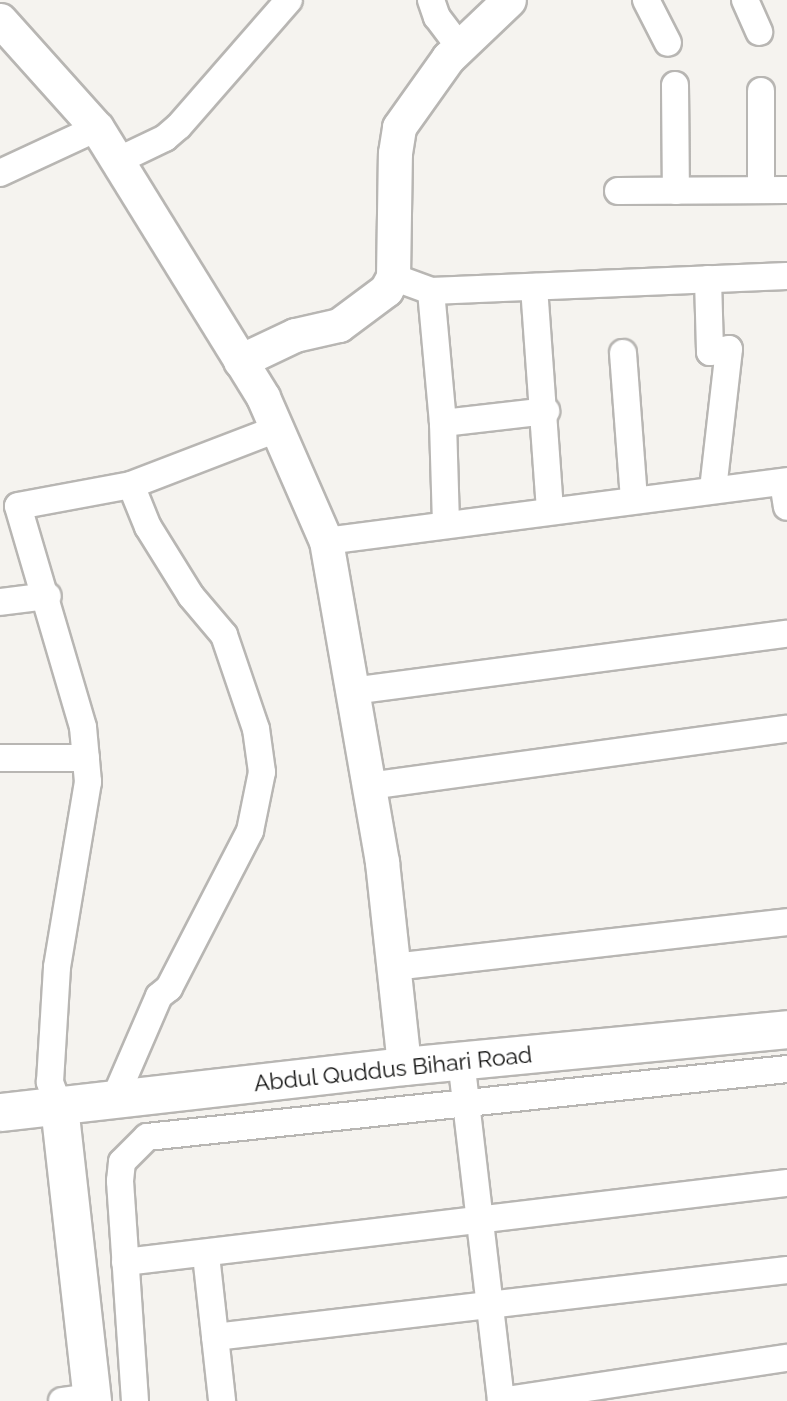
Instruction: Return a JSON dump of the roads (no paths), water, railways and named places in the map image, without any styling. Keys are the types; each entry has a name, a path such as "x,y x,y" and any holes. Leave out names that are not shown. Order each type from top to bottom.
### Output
{"main road":[{"name":"Abdul Quddus Bihari Road","path":"0,1112 404,1066 787,1029"},
{"path":"59,1106 82,1400"}],"street":[{"path":"117,161 165,138 179,126 289,0"},
{"path":"431,0 437,17 460,48"},
{"path":"240,360 295,335 354,317 386,290 393,277 395,153 400,127 460,48 509,0"},
{"path":"646,0 668,43"},
{"path":"745,0 759,32"},
{"path":"0,20 97,128 263,397 274,430 326,541 369,786 404,1066"},
{"path":"675,85 676,191"},
{"path":"761,91 761,190"},
{"path":"0,173 97,128"},
{"path":"618,191 787,190"},
{"path":"393,277 431,291 787,276"},
{"path":"708,279 710,352 729,349 713,490"},
{"path":"534,287 546,411 550,509"},
{"path":"431,291 443,423 446,522"},
{"path":"623,353 634,499"},
{"path":"443,423 546,411"},
{"path":"59,1106 50,1082 57,967 88,782 83,726 48,596 18,506 131,485 274,430"},
{"path":"114,1100 159,996 169,988 250,831 262,772 256,729 224,635 191,596 148,527 131,485"},
{"path":"326,541 446,522 713,490 786,490"},
{"path":"0,602 48,596"},
{"path":"352,691 787,634"},
{"path":"369,786 787,729"},
{"path":"0,758 86,758"},
{"path":"393,967 787,922"},
{"path":"461,1060 501,1401 787,1358"},
{"path":"135,1401 125,1262 122,1162 147,1137 787,1069"},
{"path":"125,1262 206,1255 479,1217 787,1183"},
{"path":"206,1255 222,1401"},
{"path":"215,1337 787,1270"}]}
